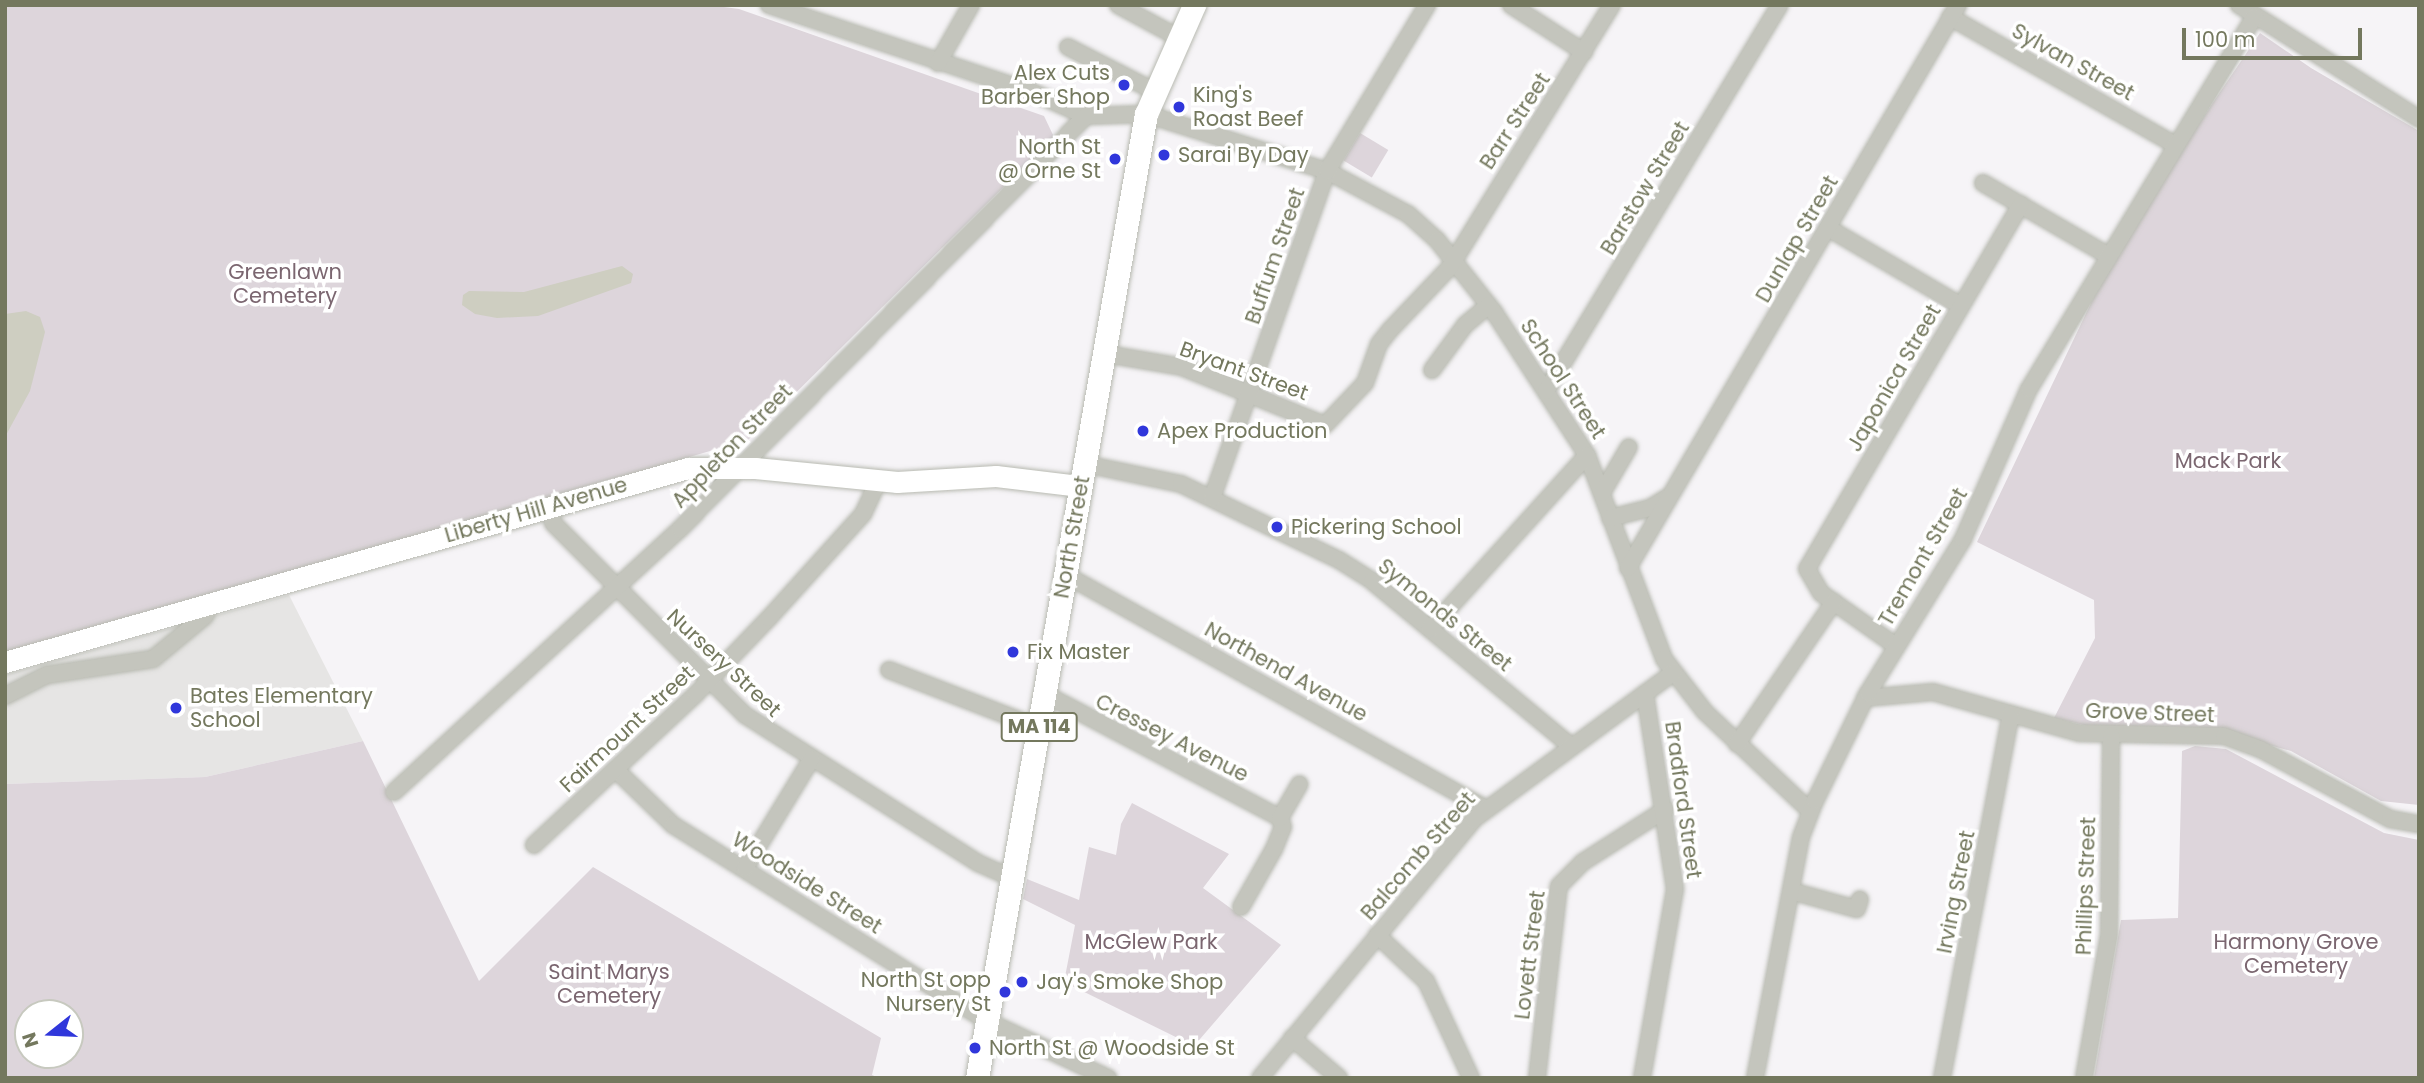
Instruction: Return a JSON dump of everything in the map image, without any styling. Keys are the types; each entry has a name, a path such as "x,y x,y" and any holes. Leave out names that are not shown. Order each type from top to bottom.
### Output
{"highway":[{"name":"North Street","path":"977,1078 1146,114 1194,5"}],"main road":[{"name":"Liberty Hill Avenue","path":"5,662 673,471 737,467 879,480 996,476 1080,486"}],"street":[{"path":"769,5 1032,92 1086,116"},
{"path":"938,63 971,5"},
{"path":"1118,5 1179,38"},
{"name":"Buffum Street","path":"1212,498 1327,171 1427,5"},
{"path":"1511,5 1584,52"},
{"name":"Barr Street","path":"1325,425 1357,393 1379,344 1450,267 1452,258 1612,5"},
{"name":"Barstow Street","path":"1546,391 1780,5"},
{"path":"2239,5 2254,17 2419,119"},
{"name":"Sylvan Street","path":"1954,11 2174,144"},
{"name":"Dunlap Street","path":"1628,568 1954,11"},
{"name":"Tremont Street","path":"1755,1078 1791,891 1810,811 1865,698 1963,539 2029,389 2106,255 2254,17"},
{"path":"1068,47 1156,92"},
{"name":"School Street","path":"1086,116 1146,114 1327,171 1408,214 1452,258 1489,304 1587,454 1652,633 1674,672 1737,744 1810,811"},
{"name":"Appleton Street","path":"394,792 616,589 1086,116"},
{"path":"1983,183 2106,255"},
{"name":"Japonica Street","path":"1834,602 1807,574 1960,305 2021,204"},
{"path":"1828,228 1960,305"},
{"path":"1432,370 1465,325 1489,304"},
{"name":"Bryant Street","path":"1105,354 1182,367 1250,392 1325,425"},
{"path":"1602,493 1629,447"},
{"path":"1430,629 1587,454"},
{"name":"Symonds Street","path":"1085,464 1181,484 1339,560 1430,629 1571,746"},
{"name":"Fairmount Street","path":"534,845 710,679 863,514 879,480"},
{"path":"1610,518 1650,508 1671,494"},
{"name":"Nursery Street","path":"549,505 554,523 616,589 745,715 811,760 978,863 1012,878"},
{"name":"Northend Avenue","path":"1066,575 1485,808"},
{"path":"5,696 47,675 153,659 205,617 213,601"},
{"path":"1737,744 1834,602 1896,646"},
{"path":"889,670 1039,728"},
{"name":"Balcomb Street","path":"1260,1078 1485,808 1674,672"},
{"name":"Grove Street","path":"1865,698 1933,692 2079,733 2182,733 2233,738 2390,819 2419,824"},
{"name":"Bradford Street","path":"1642,1078 1675,899 1666,809 1645,693"},
{"name":"Cressey Avenue","path":"1045,694 1280,818"},
{"name":"Irving Street","path":"1942,1078 2011,714"},
{"name":"Phillips Street","path":"2084,1078 2109,935 2111,735"},
{"path":"745,868 811,760"},
{"name":"Woodside Street","path":"615,769 659,816 987,1021 1108,1078"},
{"path":"1241,907 1274,849 1283,827 1280,818 1300,784"},
{"name":"Lovett Street","path":"1537,1078 1559,886 1583,862 1666,809"},
{"path":"1791,891 1857,909 1860,899"},
{"path":"1377,935 1426,981 1471,1078"},
{"path":"1292,1038 1339,1078"}],"shaded area":[{"path":"622,266 633,274 631,283 538,316 497,318 475,314 462,305 463,295 469,291 524,292"},
{"path":"26,311 40,317 45,332 30,391 5,437 5,314"},
{"name":"Bates Elementary School","path":"289,595 363,741 205,777 5,784 5,675"}],"green space":[{"name":"Greenlawn Cemetery","path":"5,5 709,5 739,9 1044,116 1054,137 748,440 5,655"},
{"name":"Mack Park","path":"2260,33 2311,68 2419,131 2419,805 2381,801 2291,751 2223,732 2122,734 2054,718 2095,638 2094,600 1977,542 2123,236"},
{"path":"1360,133 1388,150 1372,177 1344,160"},
{"name":"Saint Marys Cemetery","path":"363,741 479,981 593,867 881,1038 872,1075 879,1078 5,1078 5,784 205,777"},
{"name":"Harmony Grove Cemetery","path":"2195,746 2226,749 2384,833 2419,840 2419,1078 2094,1078 2121,920 2178,918 2182,751"},
{"name":"McGlew Park","path":"1132,803 1229,854 1203,888 1281,945 1194,1046 1064,982 1075,925 1023,899 1027,879 1079,900 1089,847 1116,855 1121,824"}],"place":[{"name":"Alex Cuts Barber Shop","path":"1124,85"},
{"name":"King's Roast Beef","path":"1179,107"},
{"name":"Sarai By Day","path":"1164,155"},
{"name":"North St @ Orne St","path":"1115,159"},
{"name":"Apex Production","path":"1143,431"},
{"name":"Pickering School","path":"1277,527"},
{"name":"Fix Master","path":"1013,652"},
{"name":"Bates Elementary School","path":"176,708"},
{"name":"Jay's Smoke Shop","path":"1022,982"},
{"name":"North St opp Nursery St","path":"1005,992"},
{"name":"North St @ Woodside St","path":"975,1048"}]}
